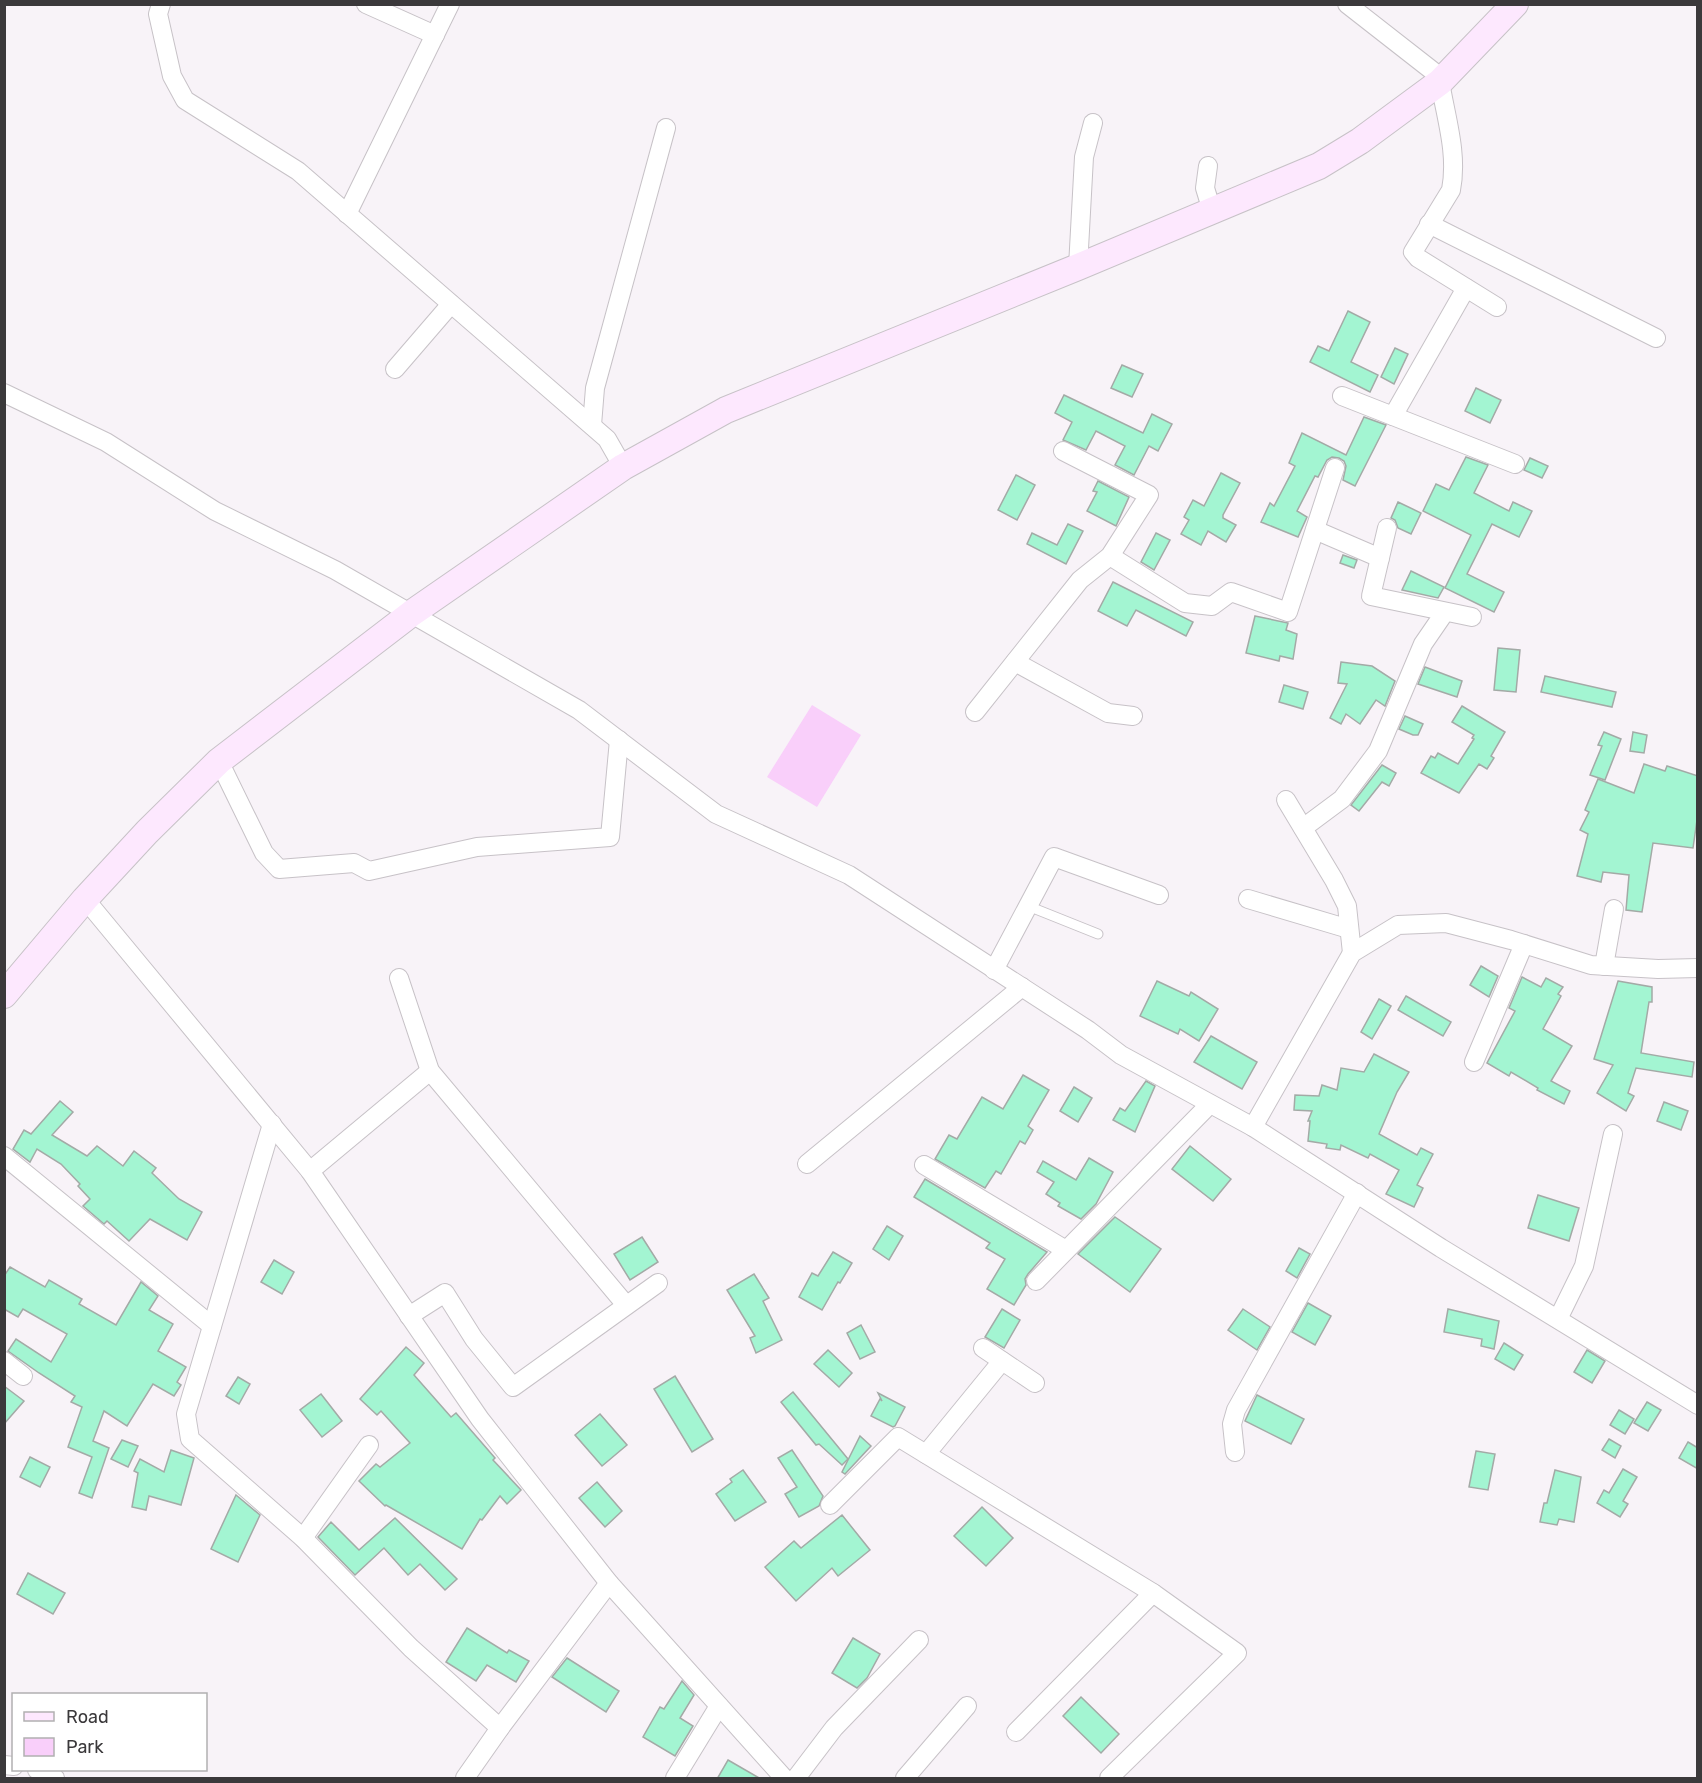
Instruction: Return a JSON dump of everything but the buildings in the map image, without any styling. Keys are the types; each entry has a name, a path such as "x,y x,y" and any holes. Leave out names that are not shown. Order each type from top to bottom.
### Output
{"street":[{"path":"161,4 158,14 172,76 185,100 298,171 592,425 607,439 623,468"},
{"path":"366,4 435,35"},
{"path":"347,214 450,4"},
{"path":"1347,4 1441,80 1454,160 1453,179 1451,190 1413,252 1418,258 1497,307"},
{"path":"4,995 85,899 147,832 219,761 412,613 623,468 726,410 1319,166 1360,141 1441,80 1515,4"},
{"path":"1078,267 1084,157 1093,123"},
{"path":"592,425 595,388 666,128"},
{"path":"1208,166 1205,188 1212,211"},
{"path":"1430,224 1656,338"},
{"path":"1393,416 1466,288"},
{"path":"395,369 451,304"},
{"path":"4,393 105,442 215,511 335,570 579,710 716,814 849,875 1088,1030 1121,1055 1253,1127 1441,1248 1698,1405"},
{"path":"1342,396 1515,464"},
{"path":"975,712 1080,580 1110,556 1149,495 1063,451"},
{"path":"1110,556 1185,603 1212,606 1231,592 1288,612 1335,468"},
{"path":"1387,528 1371,596 1472,617"},
{"path":"1315,530 1380,558"},
{"path":"1303,828 1342,799 1378,751 1423,644 1445,612"},
{"path":"1015,662 1108,713 1133,716"},
{"path":"219,761 264,854 279,869 354,863 369,871 477,847 610,837 619,740"},
{"path":"1286,800 1347,906 1352,953"},
{"path":"994,969 1054,857 1159,895"},
{"path":"85,899 310,1171 480,1419 609,1582 784,1779"},
{"path":"1248,899 1349,928"},
{"path":"1604,966 1614,909"},
{"path":"1253,1127 1352,953 1398,925 1446,923 1591,965 1658,969 1698,968"},
{"path":"1474,1062 1524,944"},
{"path":"399,978 430,1071 626,1305"},
{"path":"807,1164 1022,987"},
{"path":"310,1171 430,1071"},
{"path":"1036,1281 1210,1104"},
{"path":"272,1124 186,1414 190,1438 303,1538 411,1648 500,1728"},
{"path":"1558,1319 1584,1266 1613,1134"},
{"path":"4,1156 212,1326"},
{"path":"924,1165 1066,1251"},
{"path":"1235,1452 1233,1424 1236,1410 1357,1193"},
{"path":"409,1316 445,1293 474,1339 513,1387 658,1283"},
{"path":"983,1348 1035,1383"},
{"path":"4,1361 23,1376"},
{"path":"926,1454 1002,1361"},
{"path":"830,1505 898,1437 1153,1593 1237,1653 1109,1779"},
{"path":"303,1538 369,1445"},
{"path":"465,1779 500,1728 609,1582"},
{"path":"1016,1732 1153,1593"},
{"path":"796,1779 834,1728 918,1640"},
{"path":"675,1779 719,1706"},
{"path":"905,1779 967,1706"}],"lane":[{"path":"1028,906 1098,934"}],"green space":[{"path":"812,705 861,735 817,807 767,777"}]}
